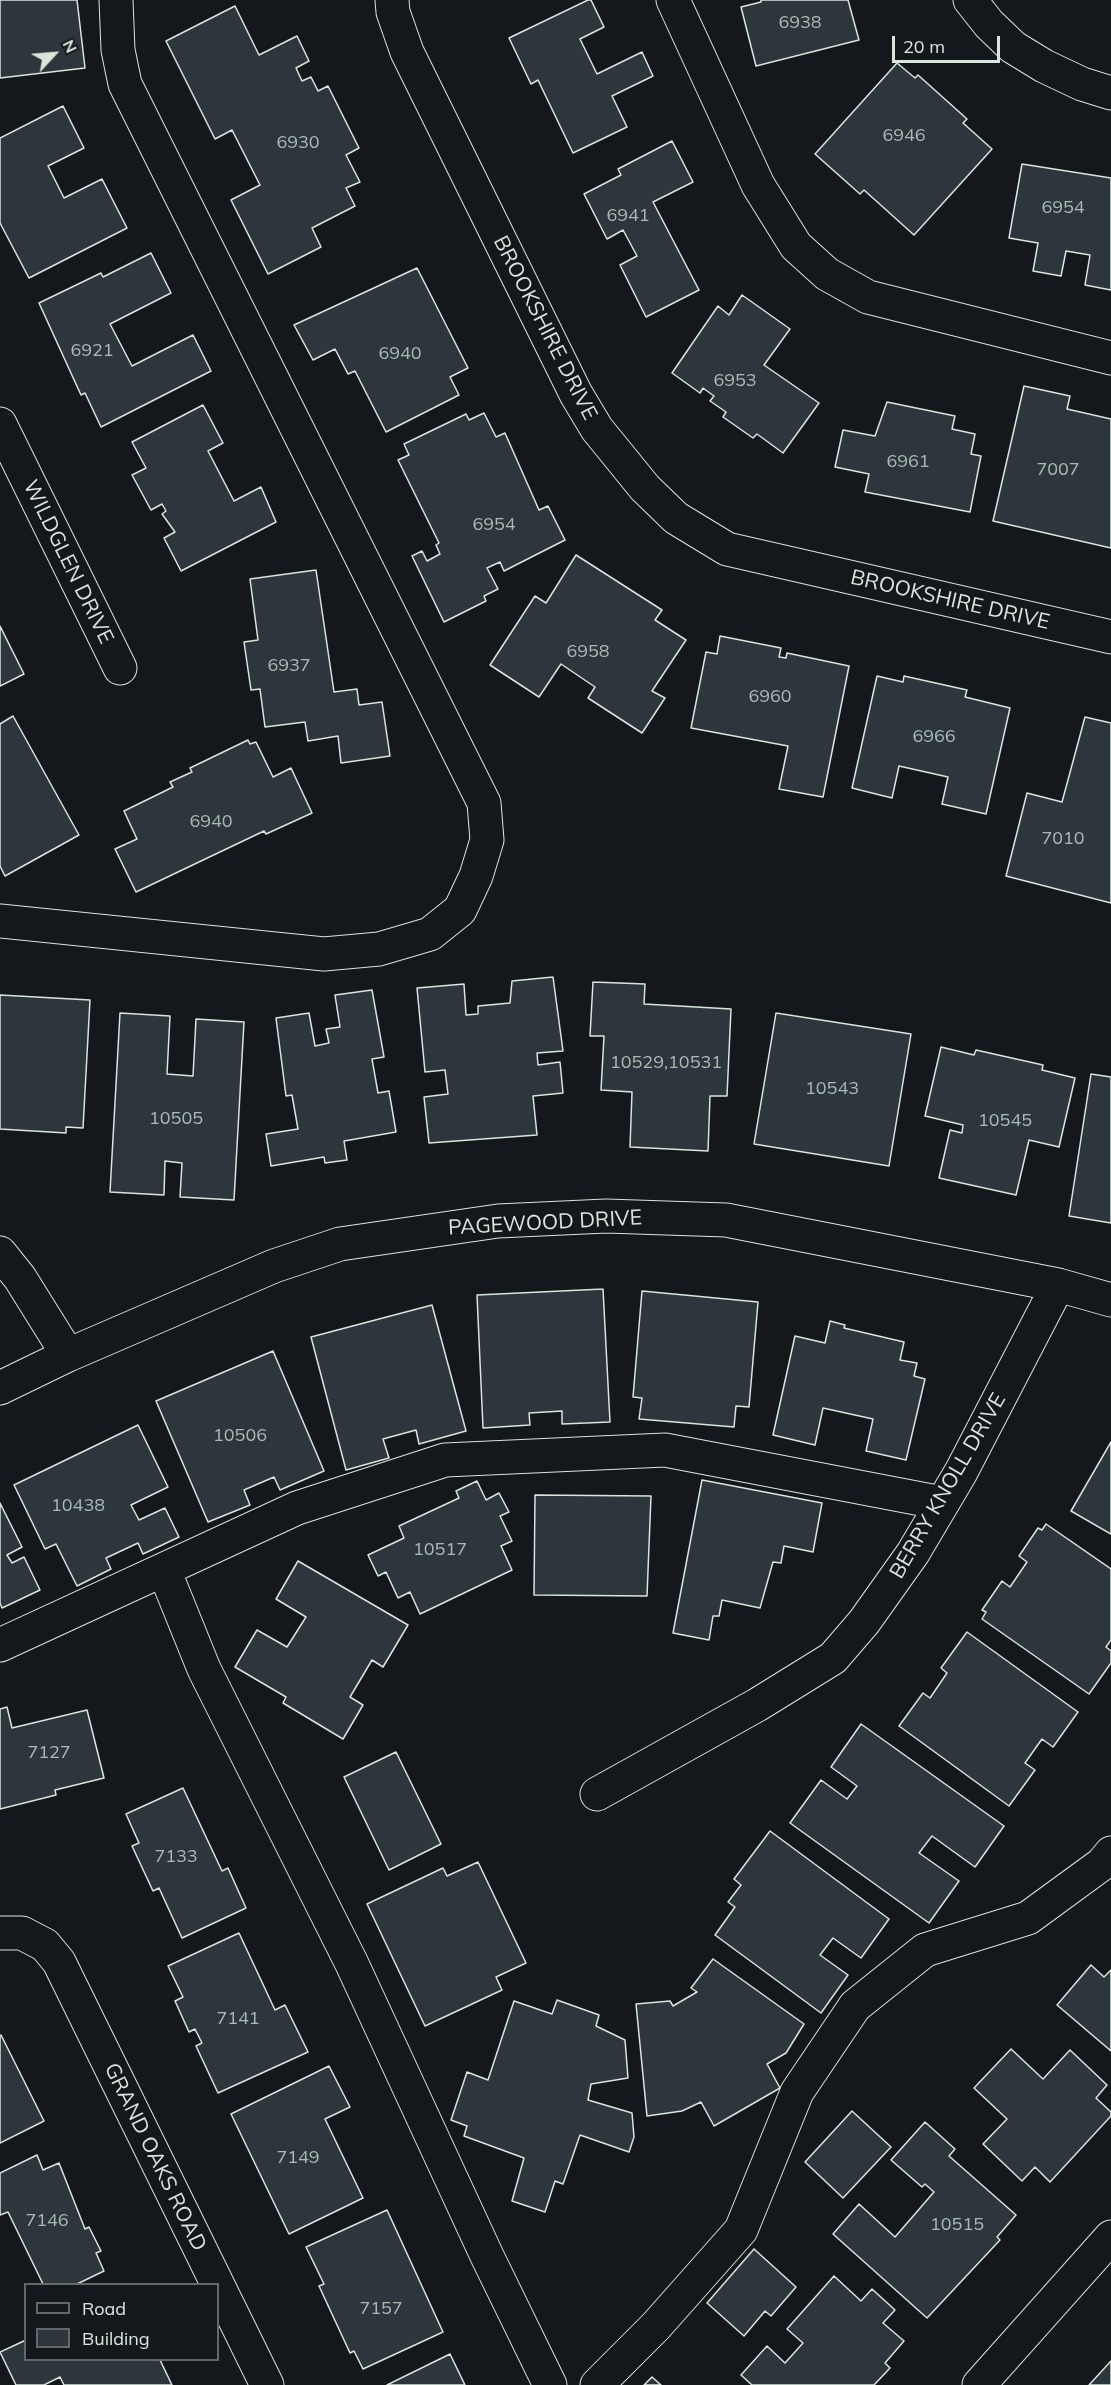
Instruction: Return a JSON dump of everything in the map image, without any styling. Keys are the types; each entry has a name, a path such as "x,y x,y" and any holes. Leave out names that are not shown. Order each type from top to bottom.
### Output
{"street":[{"path":"0,921 324,954 379,949 430,934 460,910 476,876 487,840 484,802 125,84 118,50 116,0"},
{"name":"BROOKSHIRE DRIVE","path":"392,0 393,12 407,51 576,394 597,429 645,488 676,518 727,549 1111,637"},
{"path":"673,0 758,185 796,246 827,274 868,297 1111,358"},
{"path":"970,0 989,24 1013,46 1044,66 1082,84 1111,93"},
{"name":"WILDGLEN DRIVE","path":"0,424 120,668"},
{"name":"PAGEWOOD DRIVE","path":"0,1388 69,1355 274,1266 340,1244 498,1221 606,1215 726,1220 1058,1285 1111,1300"},
{"path":"0,1253 20,1278 69,1355"},
{"name":"BERRY KNOLL DRIVE","path":"597,1794 758,1705 833,1658 914,1553 1058,1285"},
{"path":"0,1645 297,1508 445,1460 665,1450 942,1503"},
{"path":"165,1570 204,1669 352,1964 482,2245 550,2385"},
{"path":"597,2385 656,2326 741,2230 797,2092 855,2006 925,1950 1028,1918 1102,1864 1111,1852"},
{"name":"GRAND OAKS ROAD","path":"0,1933 22,1933 45,1945 59,1962 217,2283"},
{"path":"979,2385 1111,2237"},
{"name":"GRAND OAKS ROAD","path":"219,2287 267,2385"}],"building":[{"path":"0,0 77,0 85,68 0,78"},
{"path":"591,0 604,27 580,39 597,74 642,52 653,76 612,96 627,127 573,153 538,80 531,84 509,38"},
{"path":"761,0 848,0 859,40 756,66 741,7 761,2"},
{"path":"235,6 259,55 297,36 309,61 296,68 302,81 311,77 318,91 328,86 359,148 346,155 360,182 346,188 355,206 312,228 321,247 268,274 231,200 260,185 232,130 215,139 166,41"},
{"path":"897,63 915,78 918,75 967,119 963,123 992,149 914,235 864,190 860,194 815,154"},
{"path":"63,106 84,148 48,166 64,198 102,179 127,228 29,278 0,223 0,138"},
{"path":"672,141 693,182 653,202 699,290 646,317 620,265 637,256 623,230 607,239 584,194 621,175 618,169"},
{"path":"1022,164 1111,178 1111,290 1085,285 1090,255 1066,251 1061,276 1033,271 1038,243 1009,238"},
{"path":"151,253 171,293 110,324 132,366 193,335 211,371 101,427 85,393 81,395 39,303 101,273 103,277"},
{"path":"417,268 468,368 450,377 459,395 386,432 355,371 348,374 335,349 313,360 294,325"},
{"path":"742,295 790,329 764,365 819,403 783,453 757,434 753,438 723,417 726,412 710,401 714,396 703,388 700,393 672,373 718,306 729,315"},
{"path":"1024,386 1070,396 1067,409 1111,419 1111,548 993,521"},
{"path":"887,402 955,416 952,429 975,434 971,454 981,456 970,512 865,492 869,474 835,467 843,430 875,436"},
{"path":"203,405 223,443 208,451 234,501 261,487 276,522 181,571 164,538 175,532 162,514 166,511 162,504 151,510 132,475 146,468 132,442"},
{"path":"484,413 496,437 505,433 539,510 548,506 565,540 504,571 500,562 487,568 498,589 484,596 486,601 444,622 412,556 422,551 427,561 440,554 436,545 439,543 398,460 409,455 404,444 466,414 469,420"},
{"path":"576,555 662,610 655,620 686,640 652,691 665,698 642,733 588,698 595,687 561,664 539,697 490,665 535,596 546,603"},
{"path":"316,570 334,692 357,689 359,705 382,702 390,756 341,763 338,736 308,741 305,722 265,727 260,689 251,690 244,642 258,640 250,579"},
{"path":"0,626 24,674 0,686"},
{"path":"720,636 781,648 779,657 786,658 787,653 849,666 823,797 779,789 788,746 691,728 706,652 717,654"},
{"path":"877,676 903,682 904,676 967,690 965,697 1010,708 986,814 942,804 948,777 899,766 892,798 852,788"},
{"path":"13,716 79,835 5,876 0,866 0,724"},
{"path":"1085,717 1111,723 1111,903 1006,876 1027,793 1062,802"},
{"path":"248,740 250,744 256,742 273,777 291,768 312,813 266,834 264,831 136,892 115,849 137,839 124,811 173,787 170,782 192,772 190,768"},
{"path":"553,977 563,1051 537,1053 538,1065 560,1062 563,1093 533,1096 537,1135 429,1143 424,1097 448,1094 445,1070 425,1072 417,988 464,984 466,1015 478,1014 478,1006 510,1003 512,981"},
{"path":"593,982 645,984 644,1004 731,1009 727,1096 710,1096 708,1151 630,1147 632,1092 601,1090 604,1036 590,1036"},
{"path":"372,990 384,1057 372,1059 378,1093 389,1091 396,1132 344,1141 347,1160 325,1163 324,1157 271,1166 266,1134 298,1129 292,1095 286,1096 276,1018 309,1013 315,1046 329,1043 326,1029 340,1027 335,995"},
{"path":"0,995 90,1000 83,1128 66,1127 66,1133 0,1129"},
{"path":"120,1013 170,1016 167,1074 193,1076 196,1019 244,1022 234,1200 180,1197 182,1163 165,1161 164,1195 110,1192"},
{"path":"776,1013 911,1034 889,1166 754,1144"},
{"path":"941,1047 974,1055 976,1050 1043,1065 1042,1070 1075,1078 1059,1147 1029,1140 1016,1195 939,1178 950,1130 962,1133 963,1125 925,1116"},
{"path":"1091,1074 1111,1077 1111,1223 1069,1216"},
{"path":"603,1289 610,1422 562,1424 562,1411 529,1413 530,1425 483,1428 477,1295"},
{"path":"642,1291 758,1302 749,1407 736,1406 734,1427 639,1419 642,1398 633,1397"},
{"path":"432,1305 466,1431 419,1444 416,1430 383,1439 389,1458 346,1470 311,1337"},
{"path":"830,1321 845,1325 844,1328 904,1342 900,1360 917,1363 914,1376 925,1379 906,1460 866,1451 873,1419 823,1408 815,1445 773,1435 795,1336 825,1343"},
{"path":"273,1351 324,1471 280,1490 274,1477 244,1490 250,1505 208,1522 156,1401"},
{"path":"138,1425 168,1487 131,1505 139,1520 165,1508 179,1537 143,1554 138,1543 106,1558 111,1569 77,1586 56,1544 45,1549 14,1485"},
{"path":"1111,1442 1111,1534 1071,1511"},
{"path":"702,1480 822,1503 813,1552 784,1546 781,1563 773,1562 760,1608 722,1600 719,1616 713,1616 709,1640 673,1633"},
{"path":"477,1481 486,1500 499,1493 509,1512 500,1516 512,1541 501,1546 512,1570 420,1614 410,1592 398,1598 386,1572 378,1576 368,1555 404,1538 399,1526 459,1498 456,1491"},
{"path":"535,1495 651,1496 647,1596 534,1595"},
{"path":"0,1503 22,1547 7,1555 12,1563 24,1557 40,1590 2,1608 0,1603"},
{"path":"1046,1524 1111,1569 1111,1640 1106,1647 1111,1651 1111,1663 1089,1694 982,1619 986,1612 982,1610 1002,1581 1010,1587 1027,1562 1019,1556 1038,1528 1042,1530"},
{"path":"298,1561 408,1625 383,1667 372,1660 350,1697 363,1705 343,1739 283,1703 286,1697 235,1667 257,1630 287,1647 306,1617 276,1599"},
{"path":"967,1632 1078,1712 1053,1747 1042,1739 1025,1763 1035,1770 1009,1806 899,1726 923,1693 930,1698 947,1673 941,1668"},
{"path":"7,1707 12,1728 87,1710 104,1778 55,1790 56,1795 0,1809 0,1709"},
{"path":"861,1724 1004,1826 975,1867 932,1836 919,1853 959,1881 929,1923 790,1823 821,1780 847,1799 857,1786 831,1767"},
{"path":"396,1752 441,1844 389,1870 344,1777"},
{"path":"183,1788 222,1871 228,1868 246,1908 182,1938 159,1888 153,1891 132,1846 139,1843 126,1814"},
{"path":"770,1831 889,1919 861,1958 833,1938 820,1955 848,1975 821,2013 715,1935 735,1907 728,1902 741,1885 734,1879"},
{"path":"478,1862 526,1963 496,1977 502,1990 425,2026 367,1904 443,1868 447,1876"},
{"path":"239,1933 275,2010 285,2005 308,2052 218,2093 196,2046 202,2043 195,2029 189,2032 175,2001 183,1997 168,1966"},
{"path":"713,1959 804,2024 786,2053 767,2064 780,2088 714,2126 701,2102 682,2111 647,2116 636,2004 670,2001 673,2006 697,1992 691,1988"},
{"path":"1091,1965 1104,1977 1111,1970 1111,2051 1057,2005"},
{"path":"557,2000 599,2015 596,2026 625,2040 628,2078 591,2084 588,2100 632,2113 634,2137 629,2152 580,2135 563,2184 555,2181 545,2212 512,2201 524,2158 464,2136 467,2126 451,2120 467,2072 488,2080 514,2001 552,2014"},
{"path":"0,2036 44,2121 0,2143"},
{"path":"1011,2049 1043,2079 1070,2050 1107,2085 1096,2098 1111,2112 1111,2116 1050,2182 1035,2167 1022,2181 983,2144 1007,2119 974,2088"},
{"path":"329,2066 350,2107 325,2119 363,2198 289,2234 231,2114"},
{"path":"852,2111 891,2147 843,2198 805,2162"},
{"path":"925,2122 955,2149 949,2156 1016,2215 997,2237 1000,2240 927,2318 833,2234 859,2204 895,2237 934,2192 925,2184 922,2187 891,2160"},
{"path":"37,2155 43,2170 59,2163 85,2229 89,2227 101,2251 96,2253 104,2271 79,2283 43,2283 8,2212 0,2215 0,2173"},
{"path":"387,2210 443,2332 363,2369 354,2351 350,2353 319,2286 324,2284 306,2247"},
{"path":"754,2249 796,2287 771,2316 765,2311 744,2336 707,2303"},
{"path":"834,2276 861,2301 872,2289 895,2310 883,2323 904,2341 885,2363 890,2368 874,2385 752,2385 741,2375 767,2346 785,2363 803,2343 787,2329"},
{"path":"24,2341 24,2361 160,2361 172,2385 64,2385 60,2377 44,2385 16,2385 0,2352"},
{"path":"450,2354 465,2385 387,2385"},
{"path":"1111,2361 1111,2385 1089,2385"},
{"path":"652,2377 661,2385 644,2385"}]}
